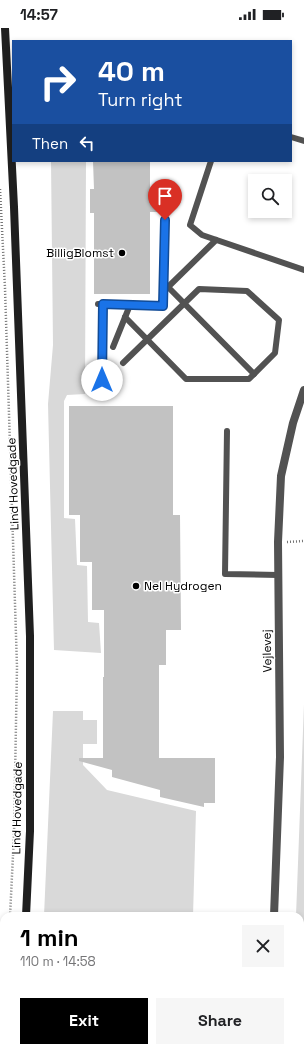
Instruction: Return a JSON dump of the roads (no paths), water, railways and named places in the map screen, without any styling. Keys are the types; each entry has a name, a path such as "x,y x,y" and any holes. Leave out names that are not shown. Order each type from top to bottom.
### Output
{"main road":[{"name":"Lind Hovedgade","path":"5,28 14,207 30,636 30,831 26,912"}],"street":[{"name":"Vejlevej","path":"274,912 280,757 278,542 281,476 293,423 304,390"}],"lane":[{"path":"292,137 304,141"},
{"path":"211,162 190,225 202,235 304,270"},
{"path":"102,380 101,304 163,306 166,287 165,220"},
{"path":"166,287 216,240"},
{"path":"166,287 184,303 254,374"},
{"path":"123,363 147,339 199,289 247,291 279,320 275,353 249,379 186,379 147,339 125,317"},
{"path":"113,347 130,305"},
{"path":"227,431 225,574 278,575"}],"place":[{"name":"BilligBlomst","path":"122,253"},
{"name":"Nel Hydrogen","path":"136,586"}]}
